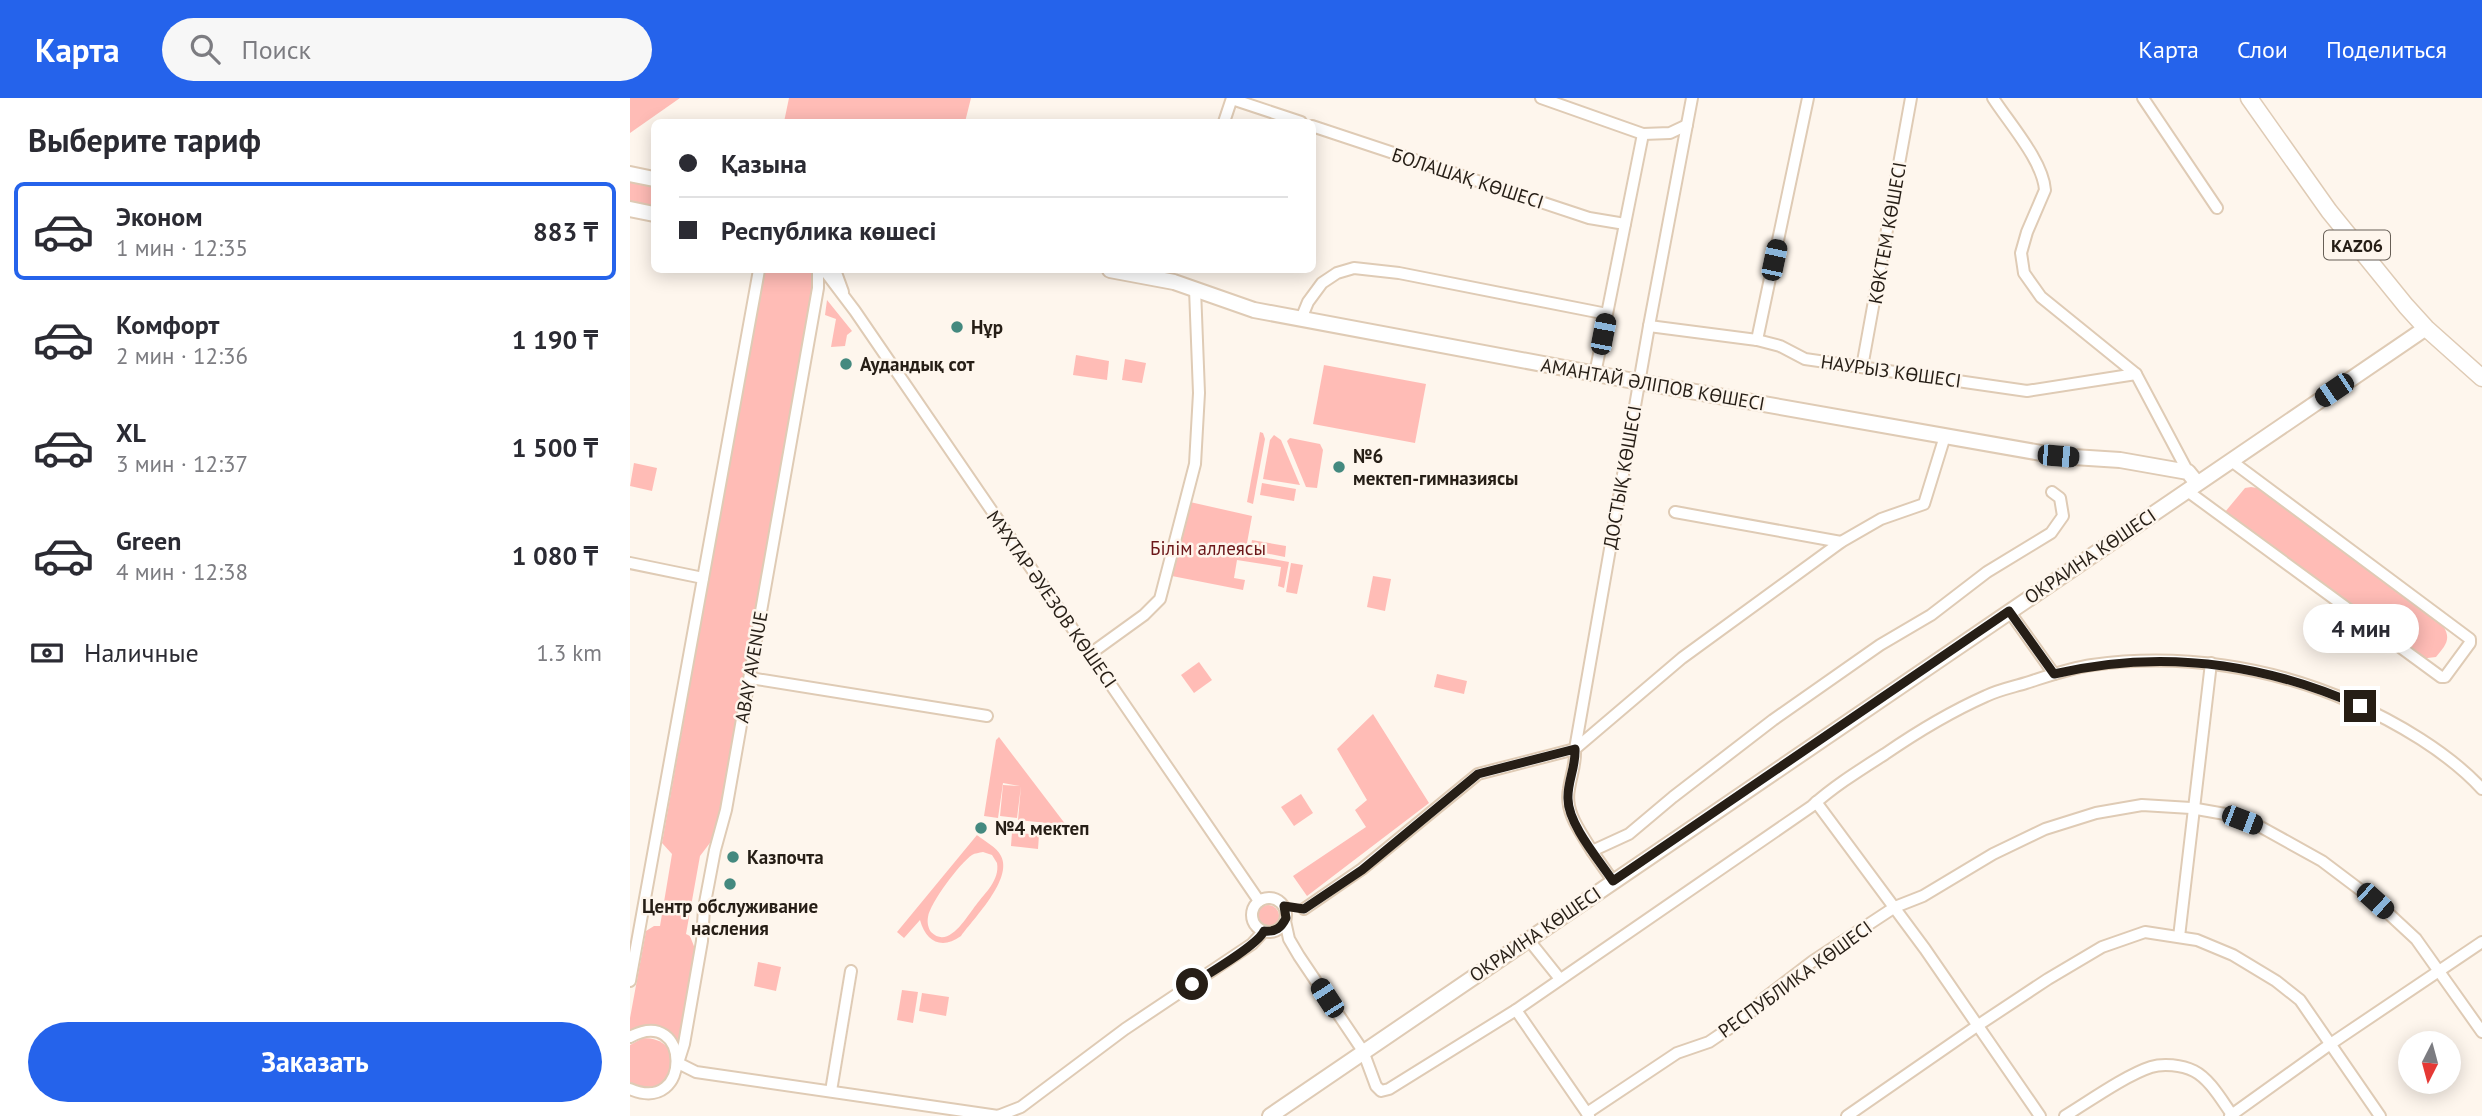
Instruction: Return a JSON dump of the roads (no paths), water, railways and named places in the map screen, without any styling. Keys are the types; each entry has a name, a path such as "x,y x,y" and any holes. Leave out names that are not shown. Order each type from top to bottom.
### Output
{"highway":[{"name":"KАZ06","path":"2249,98 2329,211 2426,328 2482,378"}],"main road":[{"path":"630,174 651,178"},
{"path":"630,209 651,213"},
{"name":"АМАНТАЙ ӘЛІПОВ КӨШЕСІ","path":"1143,273 1176,276 1195,289 1233,304 1301,319 2058,456 2120,460 2191,481"},
{"name":"ОКРАИНА КӨШЕСІ","path":"1269,1116 2009,611 2191,481 2231,460 2426,328"}],"street":[{"path":"1541,98 1643,134 1670,133 1687,125"},
{"name":"ДОСТЫҚ КӨШЕСІ","path":"1613,881 1592,851 1569,809 1567,798 1649,326 1692,98"},
{"path":"1757,340 1808,98"},
{"name":"КӨКТЕМ КӨШЕСІ","path":"1862,367 1911,98"},
{"path":"1993,98 2031,154 2045,184 2021,253 2024,273 2041,297 2136,374 2191,481 2434,672 2445,677 2470,643 2470,639 2231,460"},
{"path":"2143,98 2217,208"},
{"path":"1225,119 1232,99 1292,119"},
{"name":"БОЛАШАҚ КӨШЕСІ","path":"1316,127 1589,218 1625,225"},
{"path":"1595,374 1643,134"},
{"path":"1301,319 1308,302 1322,283 1337,273 1354,268 1399,273 1607,314"},
{"path":"630,981 758,273"},
{"name":"ABAY AVENUE","path":"674,1078 684,1044 701,944 704,908 715,850 724,821 750,678 818,288 818,273"},
{"name":"МҰХТАР ӘУЕЗОВ КӨШЕСІ","path":"826,273 1259,901"},
{"name":"МҰХТАР ӘУЕЗОВ КӨШЕСІ","path":"836,273 845,298"},
{"path":"818,288 835,287"},
{"path":"1090,654 1153,608 1160,599 1165,583 1195,464 1199,393 1195,289"},
{"name":"НАУРЫЗ КӨШЕСІ","path":"1649,326 1757,340 1780,346 1805,359 2026,391 2136,374"},
{"path":"630,1037 648,1032 661,1035 672,1044 678,1063 696,1072 998,1116 1021,1107 1125,1029 1252,944 1264,931 1282,923 1362,870 1478,774 1575,749 1682,658 1841,542 1881,519 1924,504 1945,436"},
{"path":"1592,851 1629,834 1773,720 1880,645 1931,615 1987,572 2051,533 2063,516 2060,498 2053,492"},
{"path":"1675,512 1841,542"},
{"path":"630,563 702,578"},
{"path":"2009,611 2054,674"},
{"path":"1284,906 1282,923 1289,939 1363,1051 1376,1086 1381,1091 1389,1089 1516,1010 1924,728 1988,695 2054,674 2090,665 2144,660 2211,663 2283,677 2335,695 2385,717 2437,751 2482,789"},
{"path":"2179,937 2211,663"},
{"path":"750,678 987,716"},
{"path":"1816,802 1895,907 2040,1116"},
{"name":"РЕСПУБЛИКА КӨШЕСІ","path":"1516,1010 1588,1114 1677,1053 1709,1042 1746,1017 1766,997 1813,961 1895,907 1923,896 1993,854 2045,829 2096,813 2142,805 2225,814 2259,826 2322,861 2375,901 2416,939 2482,1032"},
{"path":"1264,931 1255,925 1252,919 1252,912 1259,901 1269,897 1284,906 1304,909"},
{"path":"1847,1116 1977,1026 2102,947 2145,932 2197,940 2232,955 2276,981 2300,1000 2380,1116"},
{"path":"1528,939 1560,979"},
{"path":"2065,1116 2137,1073 2150,1067 2165,1065 2193,1070 2203,1078 2232,1116 2329,1045 2482,942"},
{"path":"831,1091 851,971"},
{"path":"630,1089 644,1094 658,1092 674,1078 696,1072"}],"place":[{"name":"Нұр","path":"957,327"},
{"name":"Аудандық сот","path":"846,364"},
{"name":"№6 мектеп-гимназиясы","path":"1339,467"},
{"name":"№4 мектеп","path":"981,828"},
{"name":"Казпочта","path":"733,857"},
{"name":"Центр обслуживание насления","path":"730,884"}],"park label":[{"name":"Білім аллеясы","path":"1208,548"}]}
